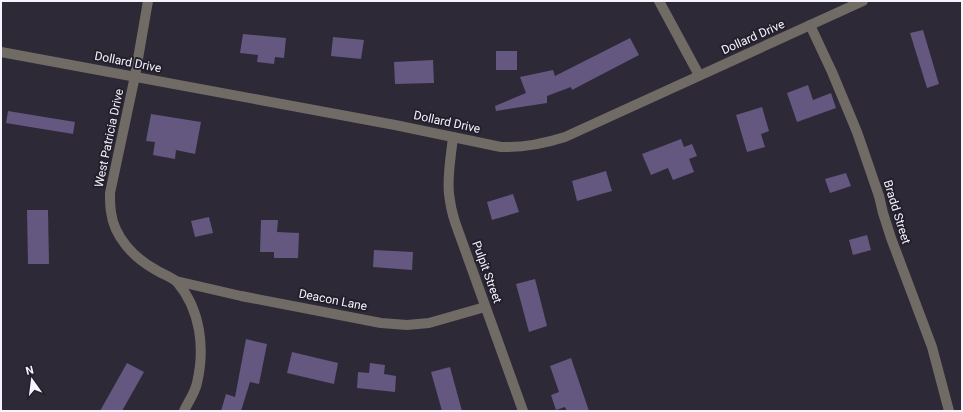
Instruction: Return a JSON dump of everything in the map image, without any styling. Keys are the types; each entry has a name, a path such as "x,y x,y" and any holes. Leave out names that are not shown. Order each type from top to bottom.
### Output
{"street":[{"name":"West Patricia Drive","path":"148,1 110,193 111,212 116,229 125,244 138,258 155,270 176,281 188,299 198,321 201,340 201,356 197,385 184,411"},
{"path":"659,1 699,75"},
{"name":"Dollard Drive","path":"1,52 395,125 501,147 530,146 565,136 863,1"},
{"name":"Bradd Street","path":"810,25 832,72 857,132 879,196 882,213 932,347 949,411"},
{"name":"Pulpit Street","path":"453,137 449,178 451,208 523,411"},
{"name":"Deacon Lane","path":"176,281 241,296 381,323 407,325 428,323 486,307"}],"building":[{"path":"923,30 939,84 927,88 910,33"},
{"path":"243,34 286,38 284,58 275,57 274,64 257,62 258,55 240,53"},
{"path":"333,37 364,40 361,59 331,56"},
{"path":"630,38 639,55 572,90 571,87 547,96 547,103 496,111 495,106 526,93 520,77 553,70 555,76"},
{"path":"496,51 517,51 517,70 496,70"},
{"path":"433,60 434,83 395,84 394,62"},
{"path":"808,85 813,100 831,93 836,108 797,122 787,93"},
{"path":"762,107 769,131 761,134 765,147 747,152 736,115"},
{"path":"8,111 75,122 73,134 6,123"},
{"path":"151,114 201,122 195,154 176,150 175,159 153,155 155,142 146,141"},
{"path":"681,139 684,147 692,144 697,156 689,159 694,172 673,180 668,168 651,175 642,154"},
{"path":"606,171 612,191 577,201 572,181"},
{"path":"846,173 851,186 830,193 825,179"},
{"path":"513,194 519,212 492,220 487,202"},
{"path":"27,210 48,210 49,264 28,264"},
{"path":"209,217 213,233 195,237 191,221"},
{"path":"261,220 278,220 277,232 299,233 298,258 274,258 274,252 260,252"},
{"path":"867,235 871,250 853,255 849,240"},
{"path":"374,250 413,252 412,270 373,267"},
{"path":"535,279 547,326 529,332 516,284"},
{"path":"246,339 267,344 259,384 250,382 241,411 221,411 226,394 235,397"},
{"path":"292,352 338,363 334,384 287,373"},
{"path":"571,358 589,411 567,411 565,407 556,410 551,395 559,392 550,366"},
{"path":"127,363 144,372 122,411 100,411"},
{"path":"370,363 385,365 384,374 396,376 395,392 357,388 358,372 369,373"},
{"path":"450,367 462,411 442,411 431,372"}]}
